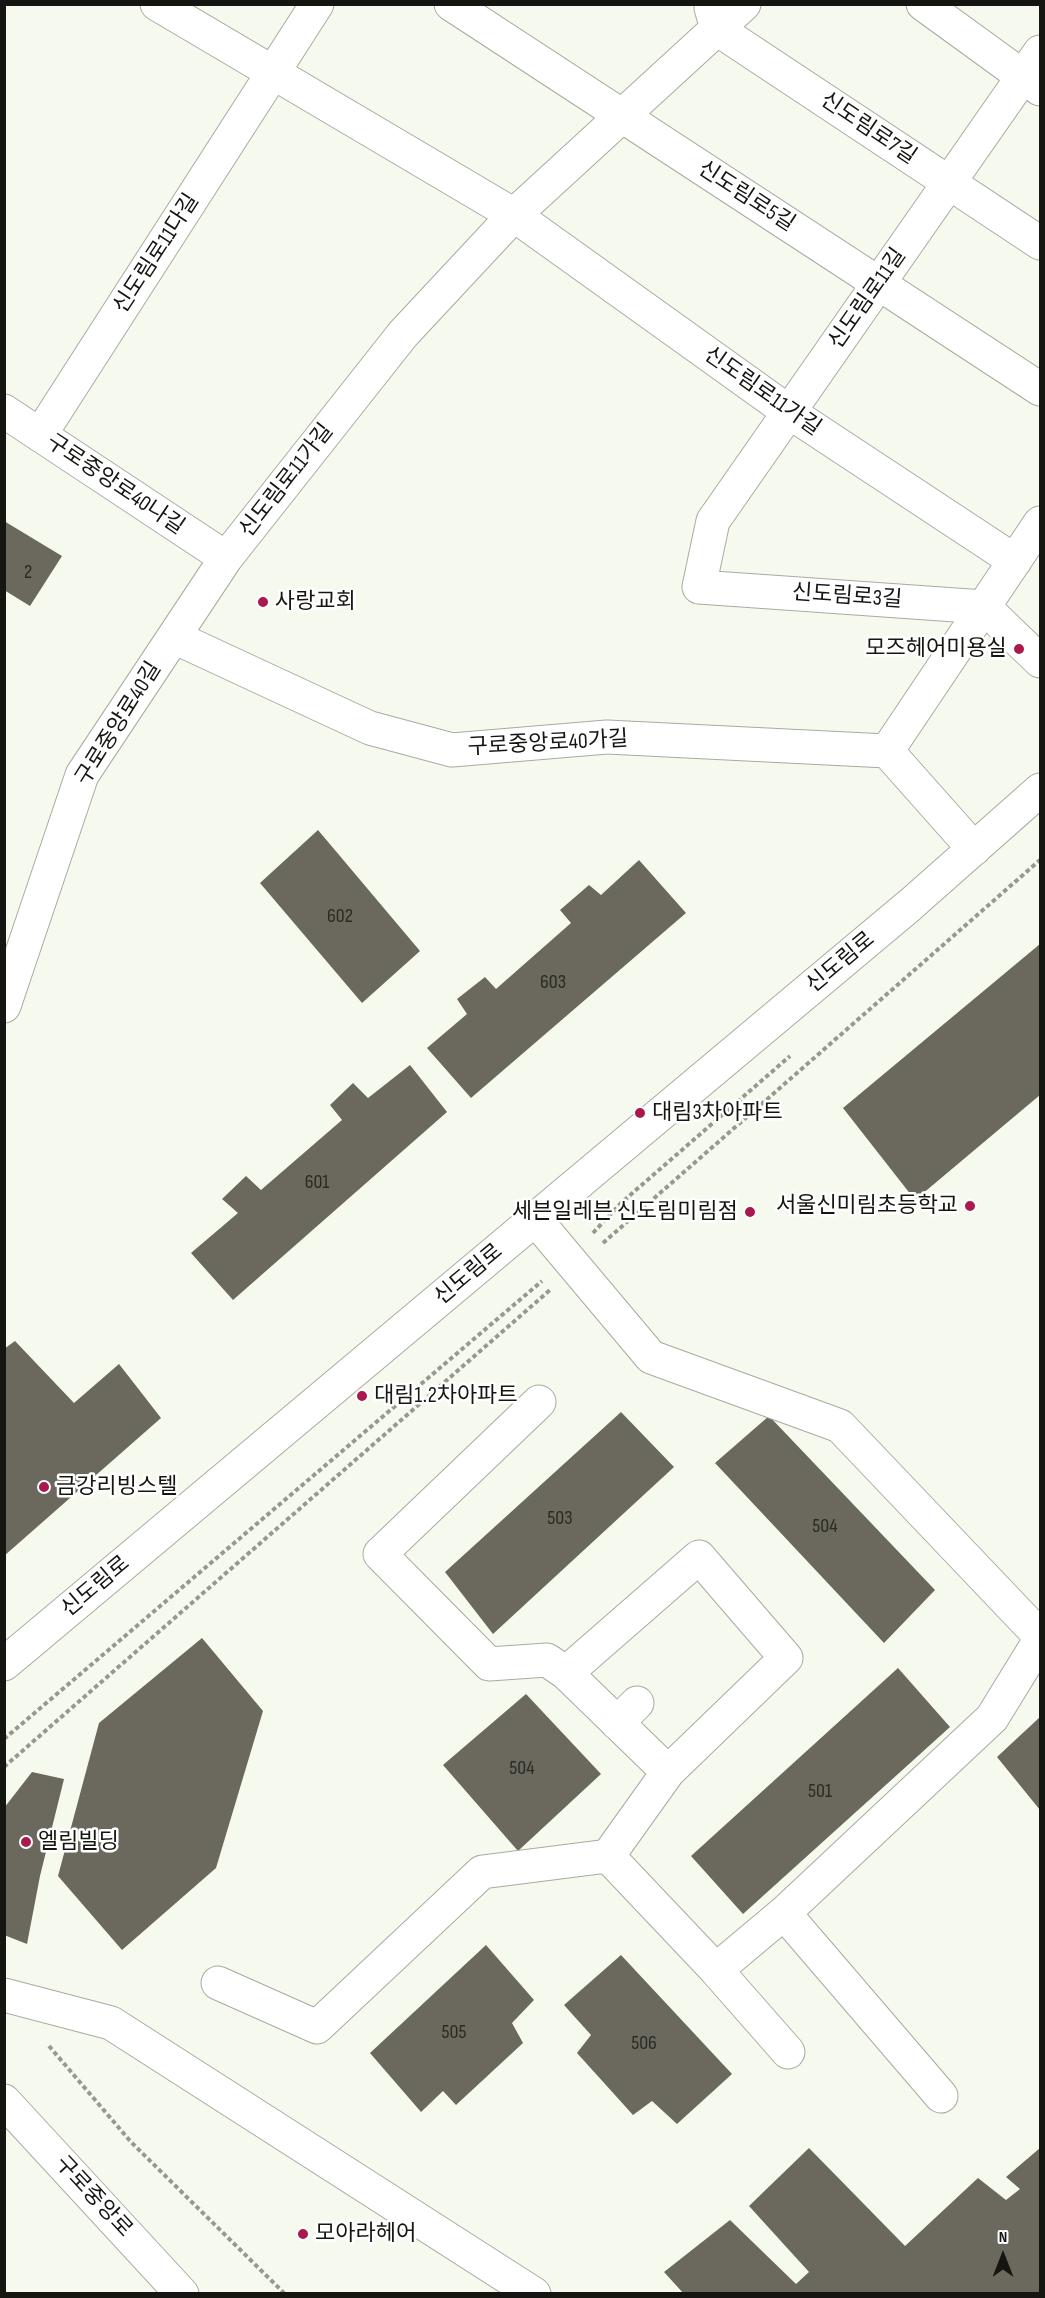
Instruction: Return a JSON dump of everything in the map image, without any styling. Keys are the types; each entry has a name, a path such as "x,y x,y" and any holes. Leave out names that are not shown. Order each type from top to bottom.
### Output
{"street":[{"path":"157,4 514,215"},
{"name":"신도림로11다길","path":"40,435 317,4"},
{"name":"신도림로5길","path":"451,4 1041,389"},
{"name":"신도림로11가길","path":"226,558 403,334 514,215 621,116 714,17 744,4"},
{"path":"923,4 1035,73"},
{"name":"신도림로7길","path":"714,17 949,183 1041,243"},
{"name":"신도림로11길","path":"713,521 949,183 1035,73"},
{"name":"신도림로11가길","path":"514,215 789,412 1014,561"},
{"name":"구로중앙로40나길","path":"4,411 226,558"},
{"name":"신도림로3길","path":"713,521 699,587 984,607"},
{"path":"974,849 888,751 1041,523"},
{"name":"구로중앙로40길","path":"4,1006 82,775 226,558"},
{"path":"984,607 1041,661"},
{"name":"구로중앙로40가길","path":"174,637 370,728 452,750 607,737 888,751"},
{"name":"신도림로","path":"4,1664 901,912 1041,790"},
{"path":"535,1219 651,1357 840,1426 1041,1638 992,1718 784,1913 716,1970"},
{"path":"539,1402 380,1554 489,1664 547,1660 627,1713 668,1772"},
{"path":"218,1983 317,2027 482,1872 608,1856 668,1772 786,1658 699,1557 566,1673"},
{"path":"608,1856 716,1970 788,2052"},
{"path":"784,1913 941,2096"},
{"path":"4,1995 111,2023 534,2294"},
{"name":"구로중앙로","path":"4,2101 182,2294"}],"path":[{"path":"4,1739 572,1263 1041,860"},
{"path":"4,1767 572,1263 621,1203 790,1056"},
{"path":"45,2041 131,2142 285,2294"}],"building":[{"path":"4,521 62,556 30,606 4,590"},
{"path":"318,830 420,951 362,1003 260,883"},
{"path":"639,860 686,913 471,1098 427,1048 467,1014 457,999 485,977 496,989 571,923 560,910 589,885 601,895"},
{"path":"1040,944 1040,1095 915,1200 843,1108"},
{"path":"410,1065 447,1112 233,1300 191,1253 238,1213 222,1199 246,1176 261,1190 342,1120 330,1105 353,1083 368,1098"},
{"name":"금강리빙스텔","path":"15,1341 74,1403 119,1364 161,1418 4,1556 4,1349"},
{"path":"621,1412 674,1467 493,1634 445,1572"},
{"path":"769,1416 935,1590 884,1643 715,1463"},
{"path":"202,1638 263,1711 216,1868 122,1950 58,1876 99,1723"},
{"path":"898,1668 950,1727 743,1914 691,1856"},
{"path":"526,1694 601,1774 518,1851 443,1765"},
{"path":"1040,1717 1040,1810 997,1757"},
{"name":"엘림빌딩","path":"32,1772 64,1779 40,1876 27,1944 4,1935 4,1808"},
{"path":"486,1945 534,2000 512,2023 523,2043 456,2105 443,2091 421,2112 370,2053"},
{"path":"621,1955 732,2074 677,2124 652,2101 633,2115 577,2053 591,2035 564,2005"},
{"path":"809,2148 905,2246 978,2178 1006,2200 1020,2189 1006,2177 1040,2148 1040,2294 684,2294 664,2272 730,2220 796,2284 809,2272 749,2206"}],"place":[{"name":"사랑교회","path":"263,602"},
{"name":"모즈헤어미용실","path":"1019,649"},
{"name":"대림3차아파트","path":"640,1113"},
{"name":"서울신미림초등학교","path":"970,1206"},
{"name":"세븐일레븐 신도림미림점","path":"750,1212"},
{"name":"대림1.2차아파트","path":"362,1396"},
{"name":"금강리빙스텔","path":"44,1487"},
{"name":"엘림빌딩","path":"26,1842"},
{"name":"모아라헤어","path":"303,2234"}]}
